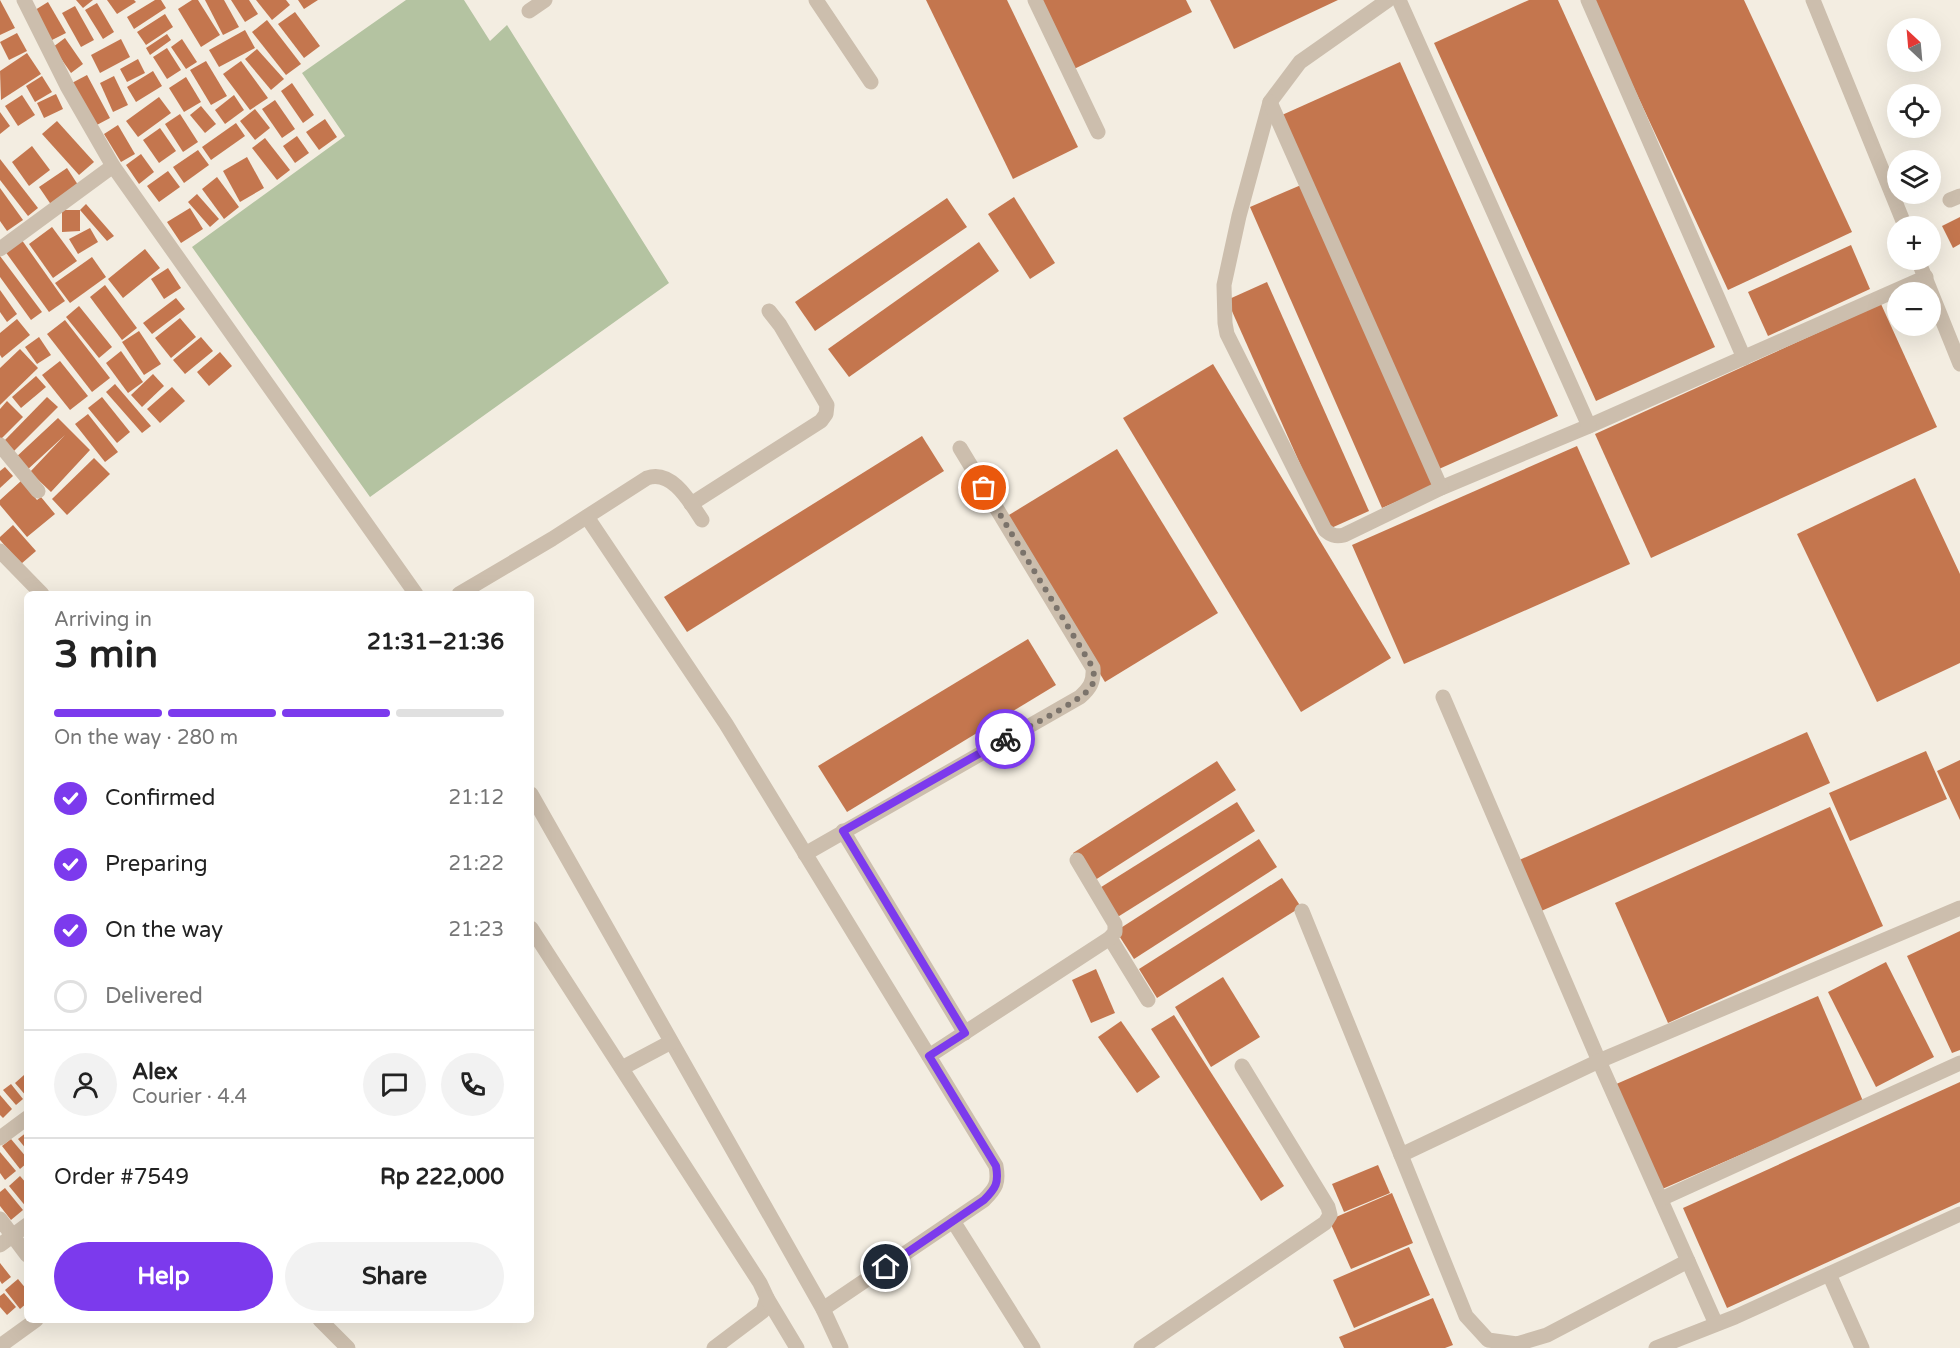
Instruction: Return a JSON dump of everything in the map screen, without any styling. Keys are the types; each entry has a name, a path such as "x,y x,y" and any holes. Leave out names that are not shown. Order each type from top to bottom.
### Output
{"street":[{"path":"24,0 62,76 113,166 414,591"},
{"path":"529,11 545,0"},
{"path":"816,0 871,82"},
{"path":"1035,0 1098,132"},
{"path":"1388,0 1300,62 1270,102 1239,216 1224,285 1227,334 1325,530 1331,535 1344,535 1441,488 1589,426 1926,277"},
{"path":"1399,0 1589,426"},
{"path":"1588,0 1744,358"},
{"path":"1814,0 1901,216"},
{"path":"1270,102 1441,488"},
{"path":"0,249 113,166"},
{"path":"1923,270 1960,364"},
{"path":"691,504 821,421 826,414 827,405 820,391 769,311"},
{"path":"0,445 38,491"},
{"path":"805,854 1080,697 1091,687 1094,678 1093,668 960,448"},
{"path":"464,591 655,475 662,476 684,493 702,520"},
{"path":"587,517 726,724 996,1166 998,1179 993,1190 984,1200 823,1309"},
{"path":"0,551 39,591"},
{"path":"1443,698 1599,1061 1716,1324"},
{"path":"534,799 823,1309 841,1348"},
{"path":"843,831 965,1033"},
{"path":"929,1056 1110,938 1115,932 1115,924 1077,860"},
{"path":"1401,1155 1599,1061 1960,908"},
{"path":"1302,911 1466,1316 1488,1340 1517,1344 1547,1335 1688,1261"},
{"path":"534,937 622,1068 754,1273 797,1348"},
{"path":"1110,938 1148,1000"},
{"path":"622,1068 671,1042"},
{"path":"1661,1199 1960,1064"},
{"path":"1141,1348 1325,1223 1330,1215 1328,1207 1242,1066"},
{"path":"0,1138 24,1120"},
{"path":"1656,1348 1716,1324 1960,1214"},
{"path":"0,1219 6,1240 24,1253"},
{"path":"953,1221 1033,1348"},
{"path":"6,1240 24,1227"},
{"path":"1829,1274 1862,1348"},
{"path":"714,1348 763,1311 767,1298"},
{"path":"0,1346 32,1323"},
{"path":"324,1323 348,1348"}],"green space":[{"path":"406,0 464,0 490,41 507,25 669,283 370,497 192,247 345,136 302,73"}],"building":[{"path":"0,0 15,28 0,35"},
{"path":"76,0 93,0 83,8"},
{"path":"107,0 134,0 136,2 117,14"},
{"path":"155,0 161,0 166,8 134,29 127,17"},
{"path":"192,0 198,0 220,35 201,47 178,9"},
{"path":"205,0 224,0 239,27 223,35"},
{"path":"231,0 249,0 258,14 245,22"},
{"path":"256,0 286,0 290,5 272,20"},
{"path":"298,0 318,0 304,9"},
{"path":"926,0 1007,0 1078,147 1013,179"},
{"path":"1038,0 1186,0 1192,12 1072,70"},
{"path":"1210,0 1338,0 1234,49"},
{"path":"1529,0 1558,0 1715,347 1596,401 1434,43"},
{"path":"1593,0 1744,0 1852,232 1728,290"},
{"path":"48,2 66,33 52,40 35,10"},
{"path":"97,3 114,32 103,39 85,10"},
{"path":"75,6 94,40 81,47 62,13"},
{"path":"295,12 320,46 304,58 278,24"},
{"path":"165,14 173,27 146,45 137,32"},
{"path":"267,20 301,64 286,75 252,32"},
{"path":"245,30 255,48 219,67 209,50"},
{"path":"17,33 27,51 9,60 0,42"},
{"path":"167,34 171,40 150,55 146,48"},
{"path":"65,38 83,64 71,73 53,47"},
{"path":"121,39 130,57 100,73 91,55"},
{"path":"182,39 197,62 186,69 171,47"},
{"path":"167,48 181,70 167,79 153,57"},
{"path":"257,49 284,79 271,90 245,59"},
{"path":"27,53 41,74 1,100 0,71"},
{"path":"138,59 145,73 127,82 120,69"},
{"path":"206,61 227,96 211,105 190,70"},
{"path":"241,61 268,98 250,110 223,74"},
{"path":"1400,62 1558,416 1439,469 1282,115"},
{"path":"153,71 162,86 136,102 127,87"},
{"path":"87,75 110,118 93,127 70,84"},
{"path":"42,76 52,92 35,102 26,86"},
{"path":"114,76 128,105 113,112 100,83"},
{"path":"186,77 201,102 184,112 169,88"},
{"path":"292,83 314,115 303,123 281,91"},
{"path":"56,94 63,109 44,118 37,103"},
{"path":"22,95 35,115 18,126 5,106"},
{"path":"234,95 244,110 225,124 215,110"},
{"path":"159,97 171,113 138,137 126,121"},
{"path":"275,100 295,129 282,138 262,109"},
{"path":"201,106 216,124 205,133 190,115"},
{"path":"255,109 270,128 255,140 240,121"},
{"path":"0,112 10,126 0,134"},
{"path":"180,114 198,142 183,152 165,124"},
{"path":"325,119 337,137 319,150 306,132"},
{"path":"57,121 94,162 79,175 42,134"},
{"path":"236,123 245,136 211,160 202,147"},
{"path":"118,125 135,154 121,162 104,134"},
{"path":"160,128 176,151 159,163 143,140"},
{"path":"297,136 309,153 295,163 283,146"},
{"path":"265,138 290,170 277,180 252,148"},
{"path":"32,146 50,170 29,186 12,162"},
{"path":"198,150 209,165 184,183 173,167"},
{"path":"141,154 154,172 139,184 126,165"},
{"path":"247,157 264,188 240,202 223,171"},
{"path":"0,159 38,208 28,216 0,180"},
{"path":"67,168 80,188 52,206 39,187"},
{"path":"168,171 180,187 159,202 147,186"},
{"path":"217,177 239,207 224,219 202,189"},
{"path":"1301,185 1433,486 1382,508 1250,207"},
{"path":"0,188 23,220 7,231 0,221"},
{"path":"197,194 219,219 210,227 188,202"},
{"path":"1014,197 1055,263 1030,279 988,214"},
{"path":"947,198 967,227 815,331 795,302"},
{"path":"86,204 114,236 107,241 80,210"},
{"path":"190,208 203,229 181,243 167,222"},
{"path":"62,210 80,210 80,231 62,232"},
{"path":"1960,217 1960,244 1953,248 1942,226"},
{"path":"52,227 77,261 53,278 29,244"},
{"path":"90,228 98,242 78,254 69,239"},
{"path":"19,236 65,301 49,312 2,247"},
{"path":"979,242 999,271 849,377 828,349"},
{"path":"1851,245 1870,289 1768,336 1748,292"},
{"path":"145,249 160,268 123,298 108,279"},
{"path":"0,256 42,312 31,320 0,277"},
{"path":"92,257 106,277 70,303 55,283"},
{"path":"168,268 181,288 164,299 151,279"},
{"path":"1267,282 1369,511 1329,529 1227,300"},
{"path":"105,285 137,328 122,340 90,297"},
{"path":"0,290 17,314 7,322 0,312"},
{"path":"176,298 185,309 152,334 143,323"},
{"path":"1881,304 1887,317 1887,336 1896,336 1937,427 1651,558 1595,434"},
{"path":"79,306 112,347 99,358 66,317"},
{"path":"180,318 196,337 171,358 155,338"},
{"path":"17,319 30,335 2,358 0,333"},
{"path":"65,320 110,378 92,392 47,334"},
{"path":"139,331 161,364 144,375 122,342"},
{"path":"39,337 51,355 37,364 25,347"},
{"path":"201,337 213,351 185,374 173,360"},
{"path":"20,349 38,368 0,405 0,368"},
{"path":"121,351 143,382 128,393 106,363"},
{"path":"220,352 232,366 209,386 197,372"},
{"path":"60,361 88,396 70,410 42,375"},
{"path":"1213,364 1391,658 1301,712 1123,418"},
{"path":"153,374 164,386 142,407 131,395"},
{"path":"36,376 46,387 21,408 12,397"},
{"path":"115,384 151,426 142,433 106,392"},
{"path":"172,387 185,401 160,423 147,409"},
{"path":"47,397 58,407 14,451 4,441"},
{"path":"102,397 130,432 117,443 88,408"},
{"path":"7,401 23,417 0,440 0,409"},
{"path":"88,414 118,452 105,462 75,424"},
{"path":"58,418 90,450 51,492 30,472 65,435 26,471 14,459"},
{"path":"922,436 944,471 687,632 664,597"},
{"path":"1577,446 1630,564 1404,664 1352,545"},
{"path":"1117,449 1218,613 1105,682 1004,518"},
{"path":"94,458 110,474 67,515 52,499"},
{"path":"5,467 13,476 0,488 0,471"},
{"path":"1915,478 1960,574 1960,663 1877,702 1797,534"},
{"path":"21,481 37,500 41,497 55,514 27,537 0,505 0,500"},
{"path":"13,525 36,551 21,564 0,540 0,537"},
{"path":"1028,639 1056,685 847,812 818,766"},
{"path":"1807,732 1830,783 1539,912 1517,861"},
{"path":"1926,751 1947,799 1850,841 1829,793"},
{"path":"1960,760 1960,820 1937,771"},
{"path":"1217,761 1236,790 1092,882 1073,853"},
{"path":"1237,802 1255,831 1116,918 1098,889"},
{"path":"1830,807 1883,926 1668,1023 1615,903"},
{"path":"1259,839 1277,867 1134,959 1116,931"},
{"path":"1282,878 1301,907 1157,998 1139,969"},
{"path":"1960,931 1960,1050 1952,1053 1907,956"},
{"path":"1886,962 1934,1057 1876,1087 1828,992"},
{"path":"1096,969 1115,1013 1091,1023 1072,980"},
{"path":"1223,977 1260,1037 1211,1067 1175,1007"},
{"path":"1818,996 1863,1101 1660,1190 1614,1085"},
{"path":"1174,1015 1284,1186 1261,1201 1151,1029"},
{"path":"1121,1021 1160,1077 1137,1093 1098,1037"},
{"path":"24,1075 24,1094 15,1083"},
{"path":"1960,1082 1960,1202 1727,1308 1683,1208"},
{"path":"11,1084 23,1099 16,1105 3,1090"},
{"path":"0,1095 12,1109 3,1118 0,1115"},
{"path":"24,1134 24,1146 18,1139"},
{"path":"11,1139 24,1154 24,1166 20,1169 2,1146"},
{"path":"0,1152 16,1171 5,1180 0,1173"},
{"path":"1378,1165 1390,1193 1344,1212 1332,1184"},
{"path":"20,1176 24,1181 24,1204 9,1186"},
{"path":"5,1188 23,1210 11,1220 0,1206 0,1192"},
{"path":"1392,1193 1413,1243 1351,1269 1329,1220"},
{"path":"1409,1247 1430,1295 1354,1328 1333,1280"},
{"path":"0,1263 11,1277 2,1284 0,1281"},
{"path":"18,1279 24,1286 24,1306 20,1309 5,1290"},
{"path":"4,1293 16,1307 7,1315 0,1307 0,1296"},
{"path":"1433,1298 1453,1345 1445,1348 1344,1348 1339,1337"}],"way so far":[{"path":"984,488 1093,668 1094,678 1091,687 1080,697 1005,739"}],"route":[{"path":"886,1267 984,1200 993,1190 998,1179 996,1166 929,1056 965,1033 843,831 1005,739"}]}
